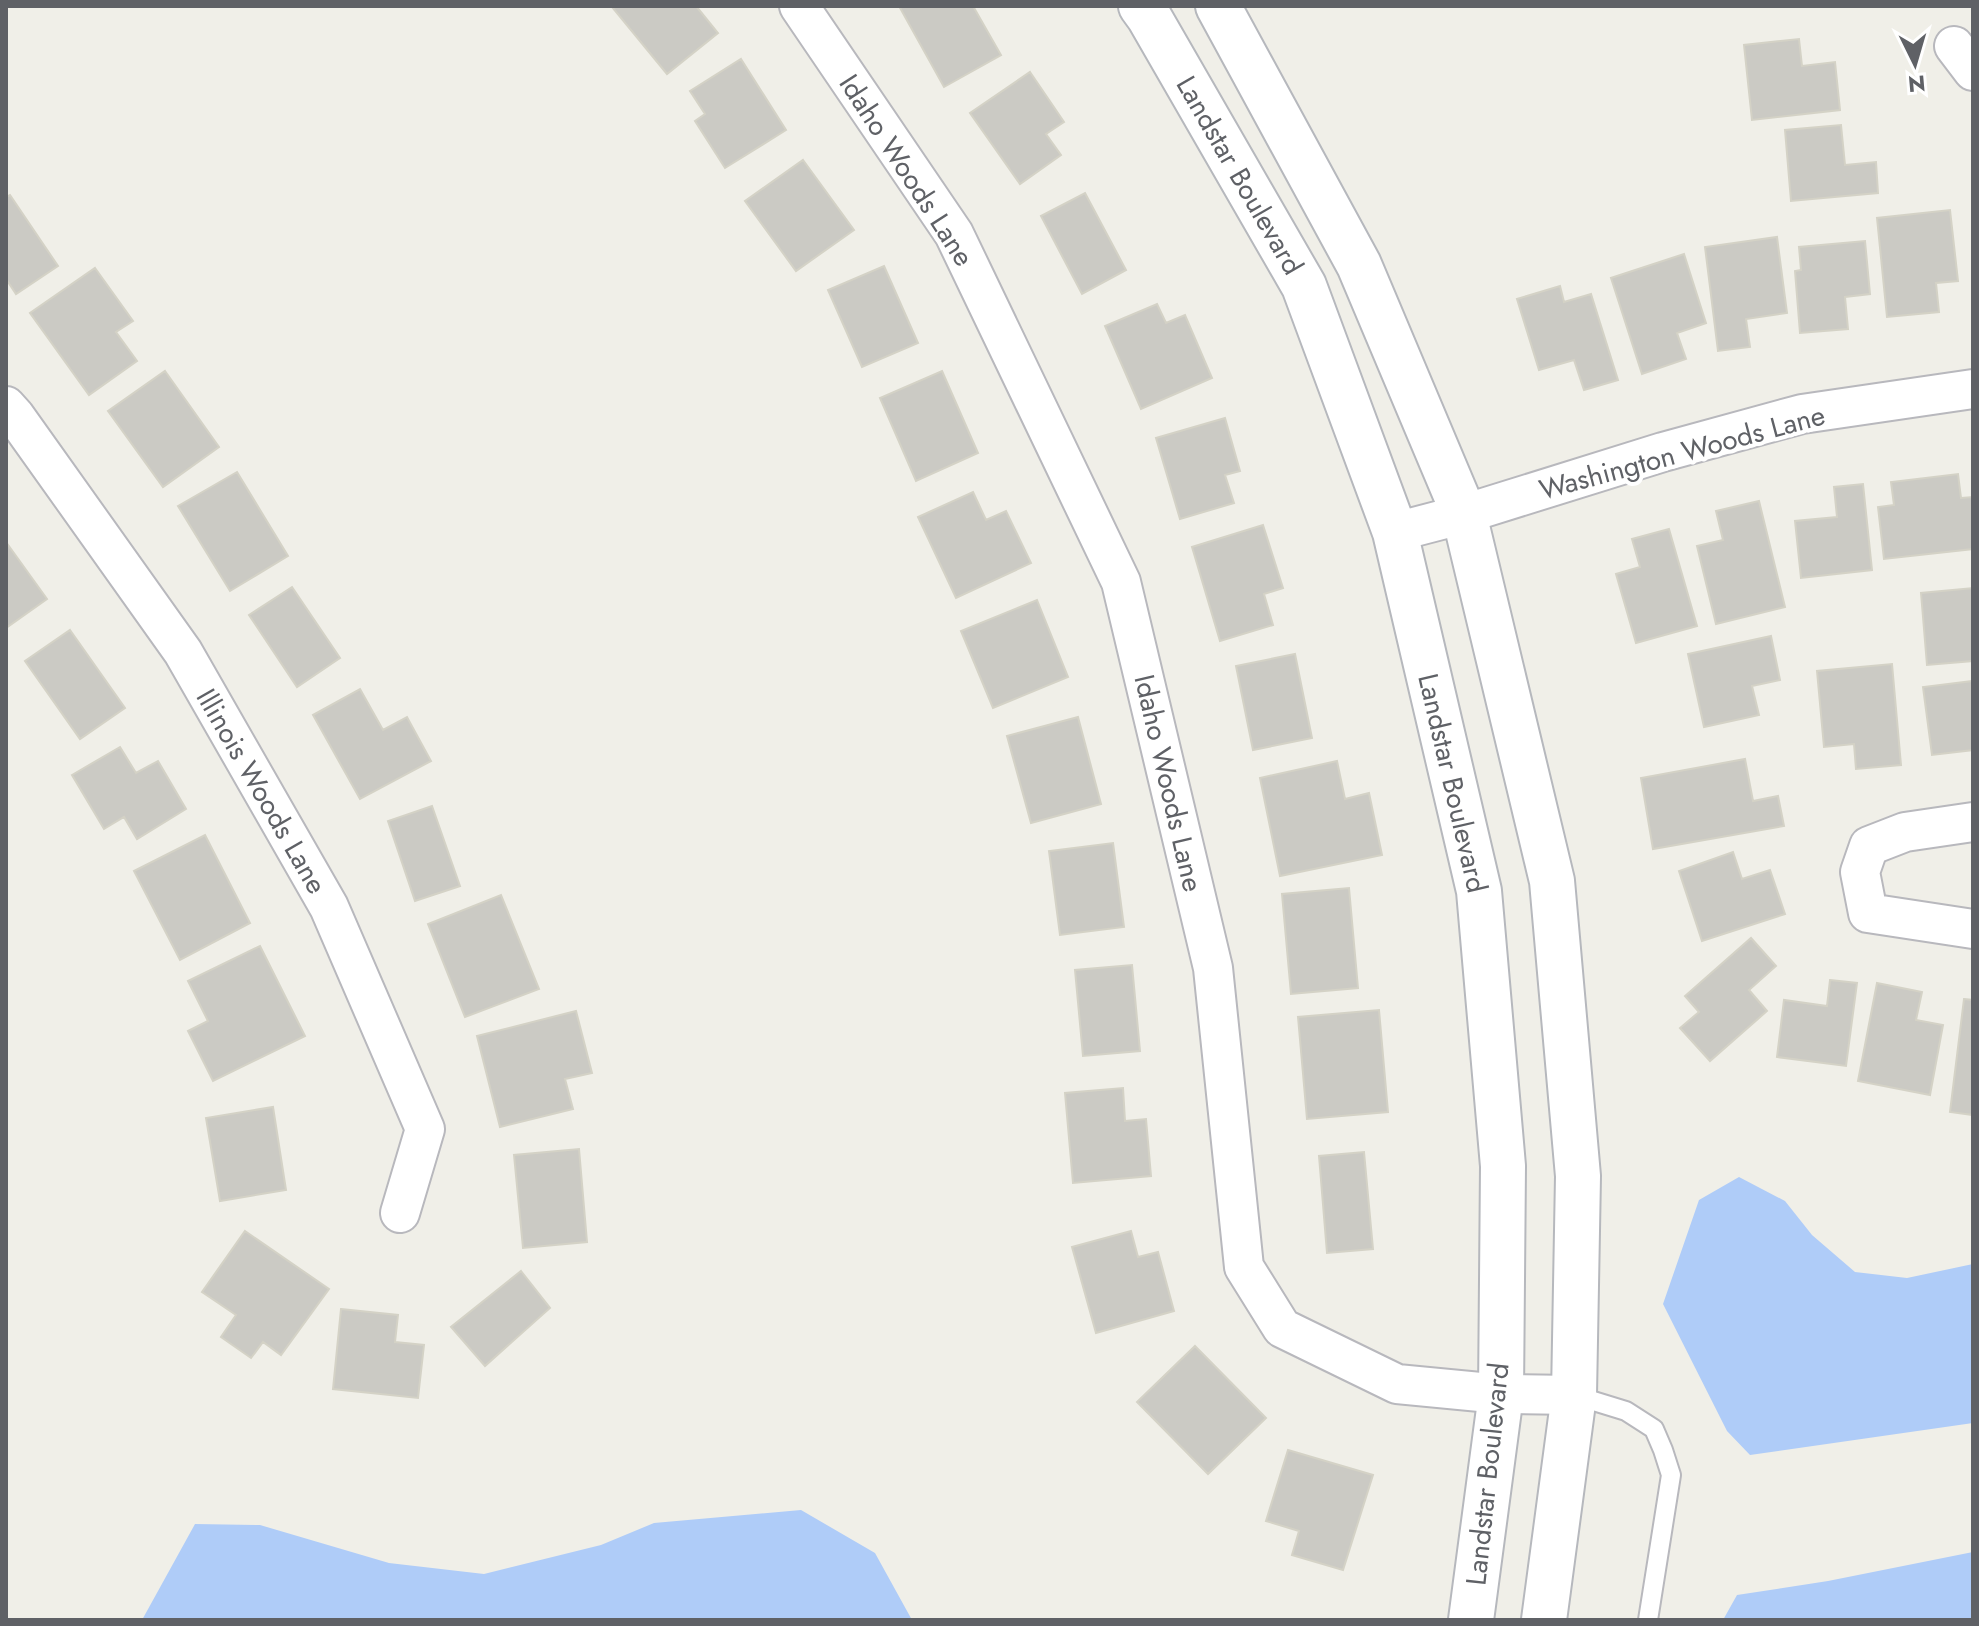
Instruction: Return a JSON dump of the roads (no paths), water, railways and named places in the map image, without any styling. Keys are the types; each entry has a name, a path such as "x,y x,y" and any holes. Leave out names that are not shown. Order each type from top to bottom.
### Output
{"street":[{"name":"Idaho Woods Lane","path":"799,6 954,234 1121,582 1213,968 1244,1267 1282,1328 1397,1384 1501,1394 1574,1395"},
{"name":"Landstar Boulevard","path":"1141,6 1304,286 1395,532 1479,891 1503,1166 1501,1394 1471,1620"},
{"name":"Landstar Boulevard","path":"1218,6 1359,265 1464,514 1552,881 1578,1176 1574,1395 1544,1620"},
{"name":"Washington Woods Lane","path":"1395,532 1802,414 1973,389"},
{"name":"Illinois Woods Lane","path":"6,406 183,652 329,907 425,1129 400,1213"},
{"path":"1973,822 1905,832 1869,846 1860,872 1868,913 1973,929"}],"lane":[{"path":"1574,1395 1626,1411 1654,1429 1663,1450 1671,1475 1648,1620"}],"water":[{"path":"1739,1177 1785,1201 1812,1235 1855,1272 1907,1278 1973,1264 1973,1423 1750,1455 1727,1431 1663,1304 1699,1200"},
{"path":"801,1510 875,1553 912,1620 142,1620 195,1524 260,1525 389,1563 484,1574 601,1545 654,1523"},
{"path":"1973,1552 1973,1620 1723,1620 1737,1595 1828,1581"}]}
